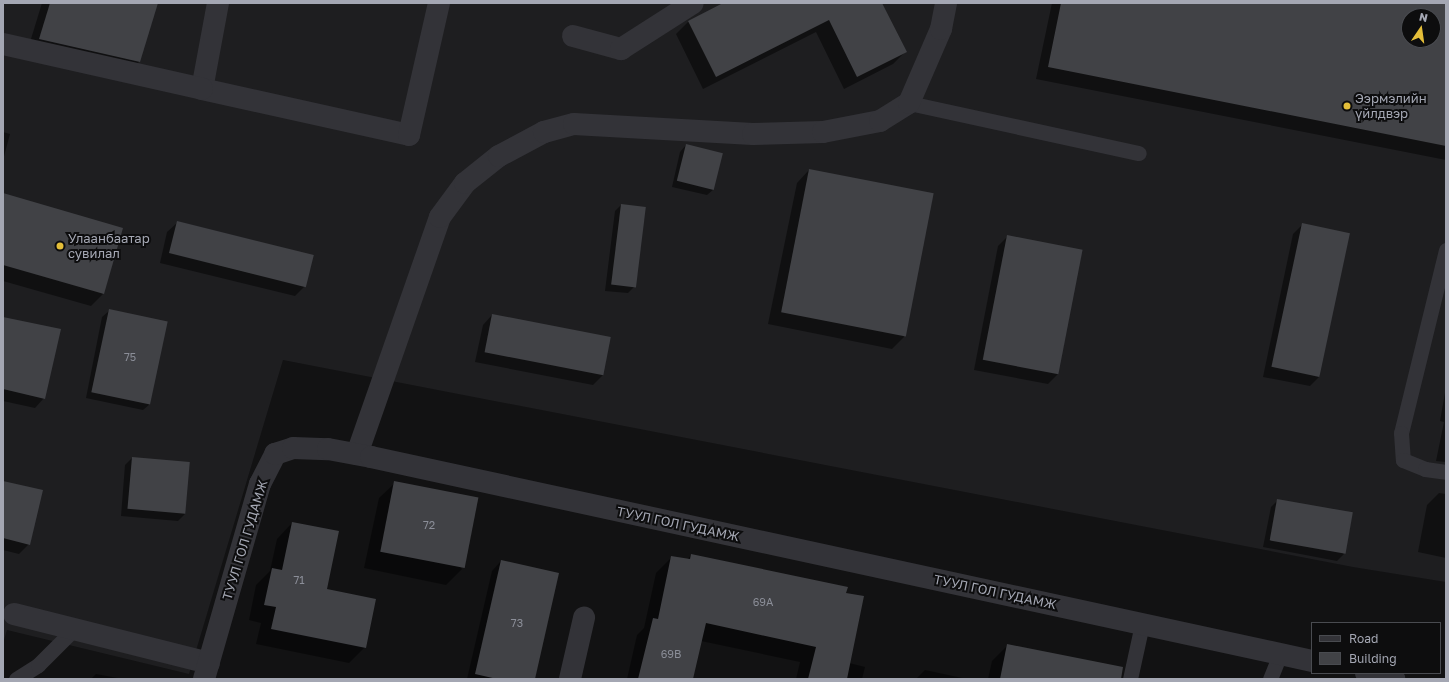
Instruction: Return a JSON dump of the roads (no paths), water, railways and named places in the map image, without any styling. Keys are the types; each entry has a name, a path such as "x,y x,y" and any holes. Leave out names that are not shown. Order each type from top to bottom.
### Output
{"street":[{"path":"202,89 218,3"},
{"path":"3,44 410,135 439,3"},
{"path":"574,36 621,49 694,3"},
{"path":"357,454 440,218 465,183 499,156 544,132 574,124 753,134 823,132 880,121 909,103 941,29 946,3"},
{"name":"ТУУЛ ГОЛ ГУДАМЖ","path":"207,671 260,484 274,454 293,448 328,449 357,454 1311,661"},
{"path":"14,614 74,629 207,671"},
{"path":"570,679 584,618"},
{"path":"1371,674 1394,679"}],"lane":[{"path":"909,103 1139,153"},
{"path":"1446,250 1401,433 1403,460 1425,469 1446,472"},
{"path":"1130,679 1142,624"},
{"path":"16,679 38,665 74,629"},
{"path":"1270,679 1280,654"}],"place":[{"name":"Ээрмэлийн үйлдвэр","path":"1347,106"},
{"name":"Улаанбаатар сувилал","path":"60,246"}]}
